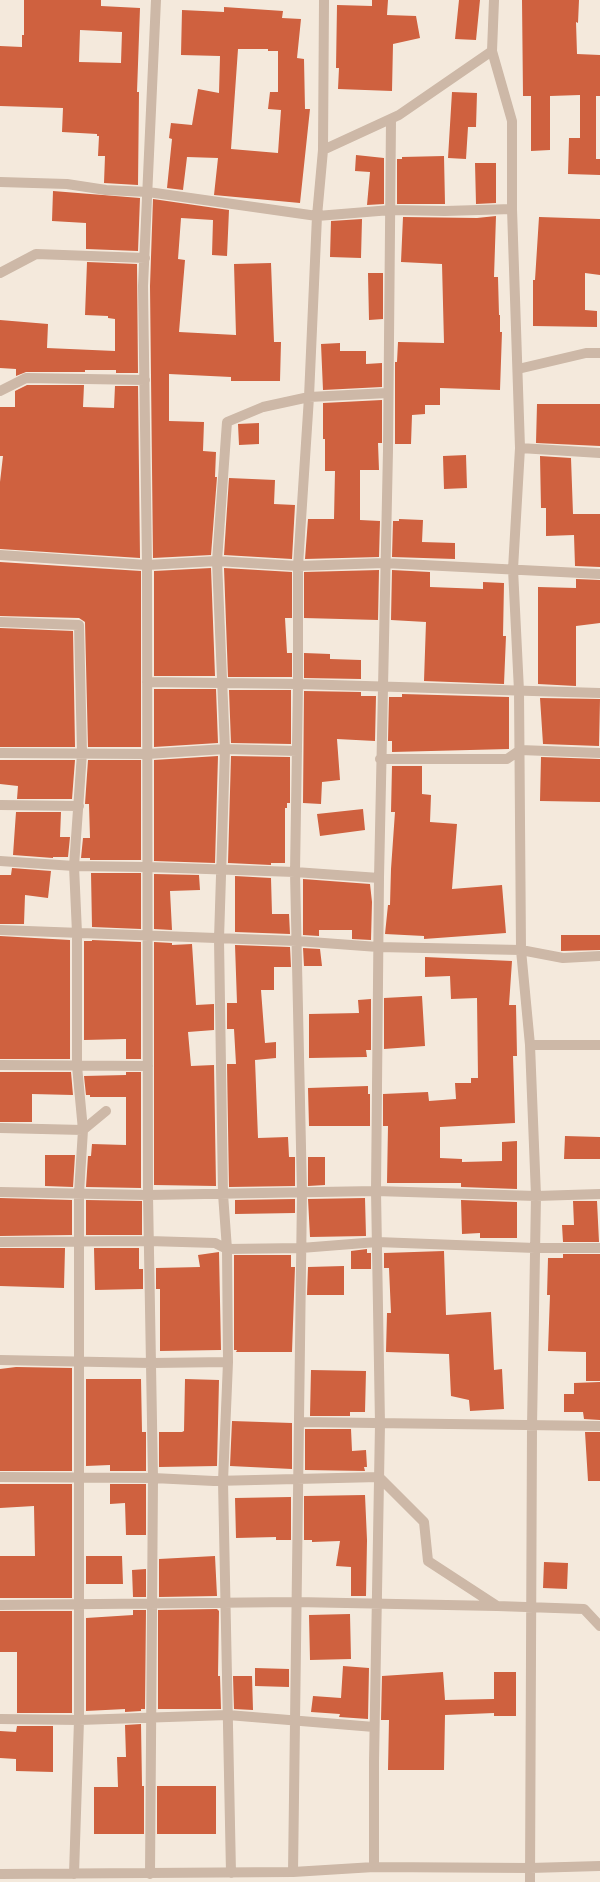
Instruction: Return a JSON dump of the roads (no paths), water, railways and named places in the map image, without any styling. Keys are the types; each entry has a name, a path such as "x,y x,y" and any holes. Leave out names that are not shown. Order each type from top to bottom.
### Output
{"street":[{"path":"150,1874 153,1478 148,1195 148,565 143,286 156,0"},
{"path":"293,1872 302,1193 295,872 298,566 309,397 317,216 323,150 324,0"},
{"path":"494,0 492,51 512,121 512,209 520,448 513,569 519,691 521,950 530,1045 536,1196 532,1426 530,1882"},
{"path":"323,150 400,115 492,51"},
{"path":"374,1867 374,1727 380,1424 376,1191 378,947 380,760 391,210 391,119"},
{"path":"0,182 67,184 106,190 148,192 317,216 391,210 445,211 512,209"},
{"path":"0,273 36,254 145,258"},
{"path":"518,369 586,354 600,353"},
{"path":"0,392 26,378 145,380"},
{"path":"231,1873 223,1481 228,1362 228,1249 223,1194 219,939 225,749 217,561 227,422 263,407 309,397 388,393"},
{"path":"520,448 600,453"},
{"path":"0,555 148,565 217,561 298,566 384,563 600,574"},
{"path":"0,622 79,624 82,753 74,866 77,933 77,1066 83,1130 79,1193 79,1720 74,1874"},
{"path":"147,682 298,684 600,693"},
{"path":"0,753 147,754 225,749 297,750"},
{"path":"380,760 507,759 520,750 600,753"},
{"path":"0,805 79,806"},
{"path":"0,861 74,866 295,872 379,878"},
{"path":"0,930 297,941 378,947 521,950 563,958 600,956"},
{"path":"530,1045 600,1045"},
{"path":"0,1064 148,1066"},
{"path":"0,1128 83,1130 106,1110"},
{"path":"0,1192 148,1195 376,1191 536,1196 600,1194"},
{"path":"0,1242 149,1241 215,1243 228,1249 301,1248 377,1242 535,1248 600,1248"},
{"path":"0,1360 151,1363 228,1362"},
{"path":"300,1422 600,1426"},
{"path":"0,1477 153,1478 223,1481 379,1477 424,1522 428,1562 497,1606"},
{"path":"0,1605 296,1602 584,1609 600,1626"},
{"path":"0,1720 79,1720 228,1715 374,1727"},
{"path":"0,1874 231,1873 293,1872 374,1867 530,1868 600,1866"}]}
